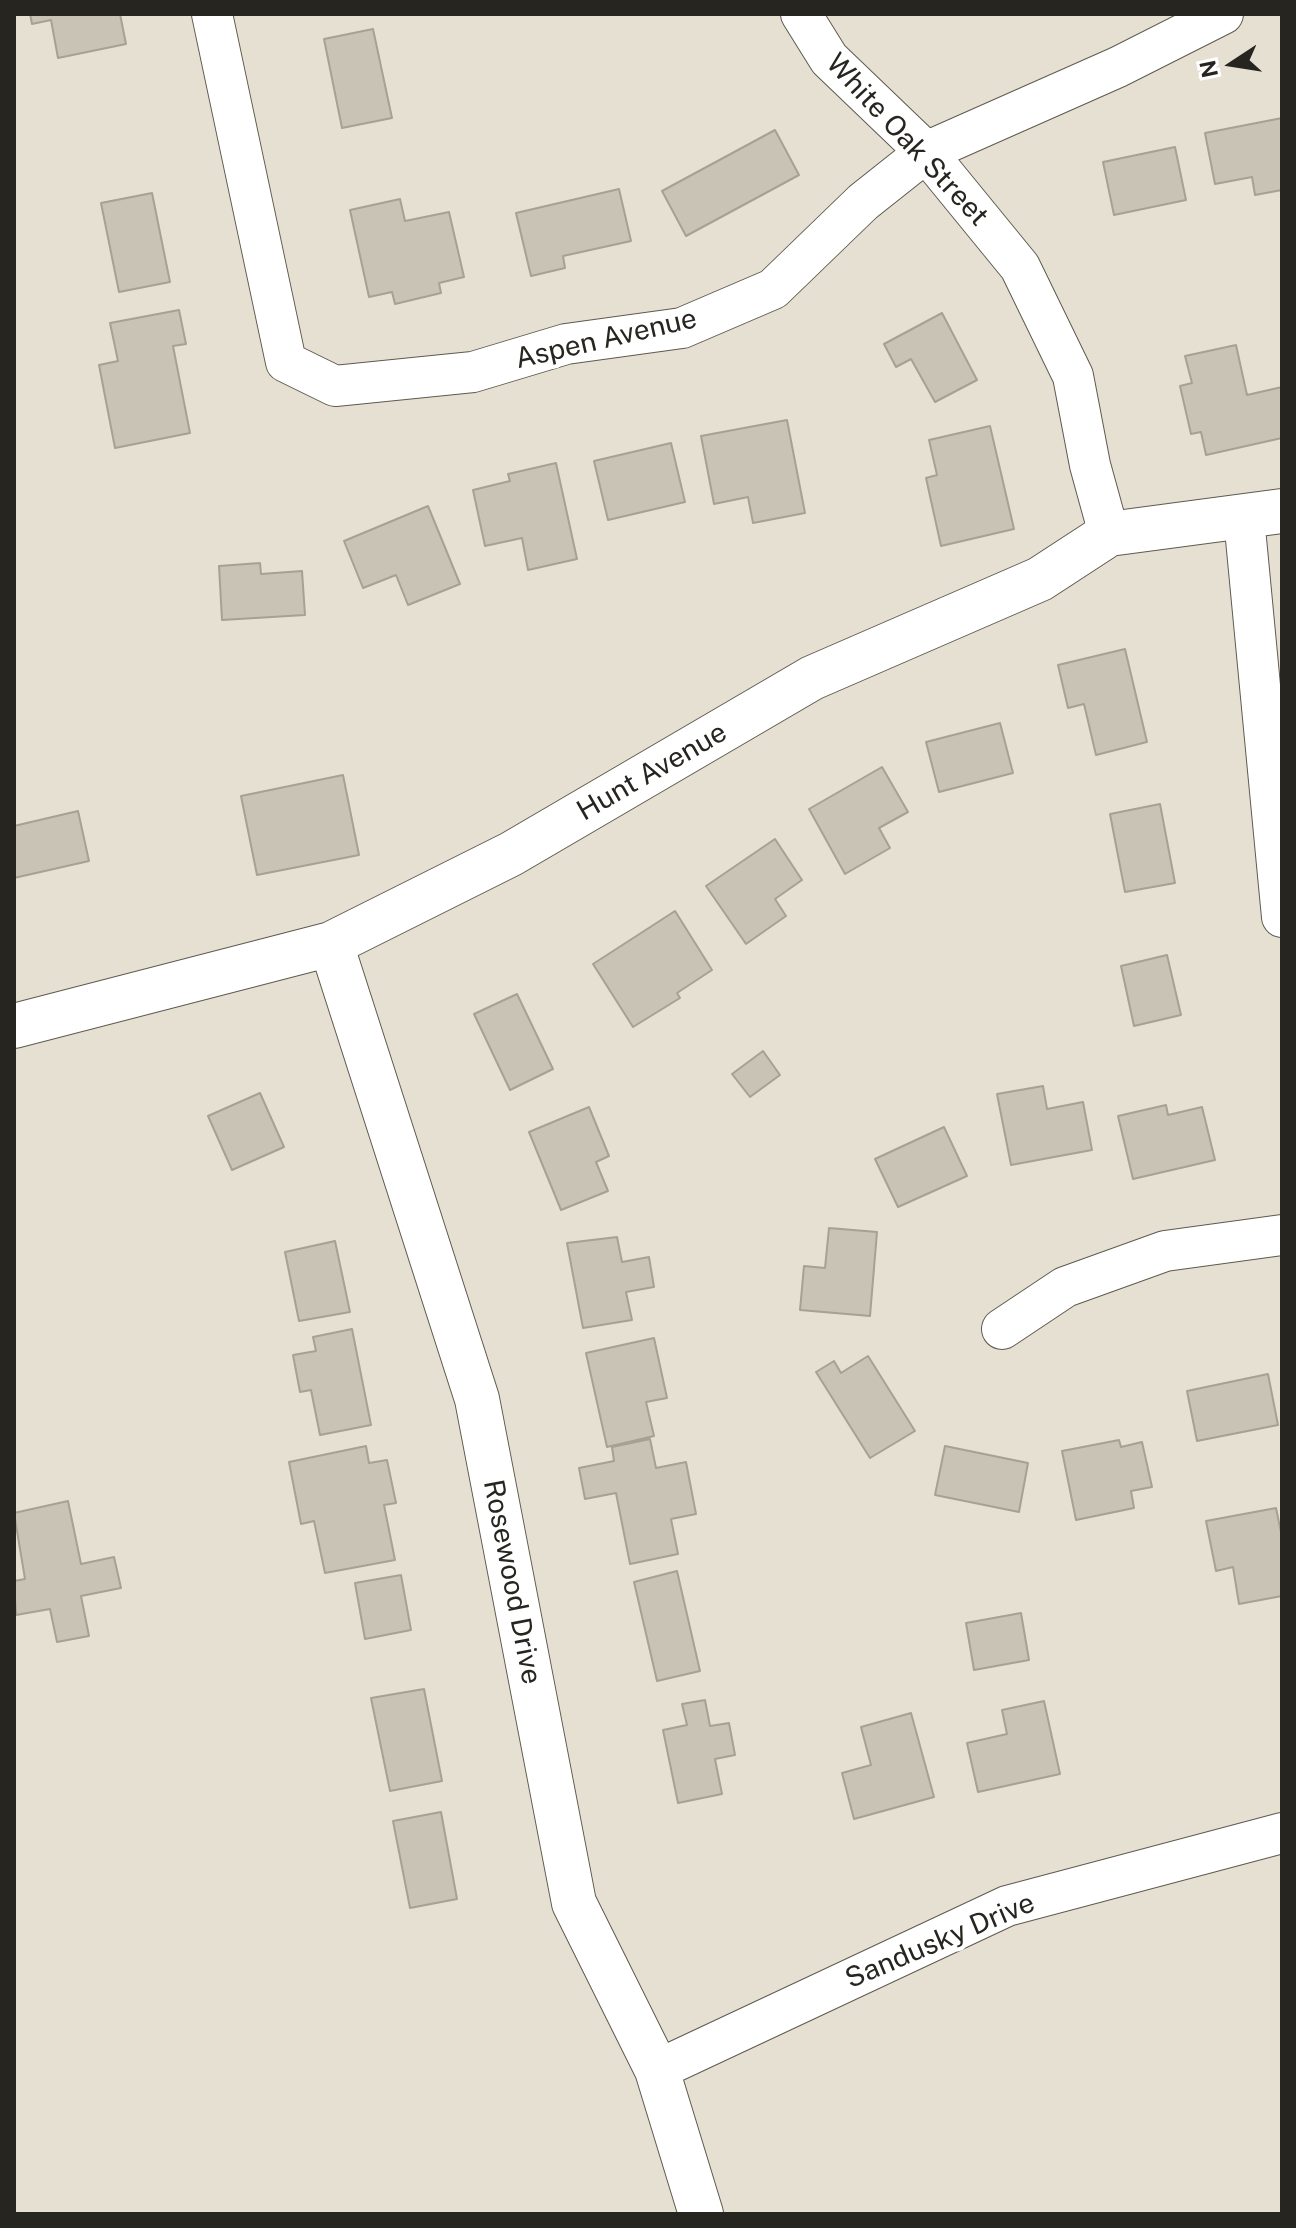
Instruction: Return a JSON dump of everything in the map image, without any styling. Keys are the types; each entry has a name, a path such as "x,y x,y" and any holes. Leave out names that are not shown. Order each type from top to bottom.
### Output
{"street":[{"name":"Aspen Avenue","path":"212,14 286,362 335,386 473,372 566,344 682,328 773,289 863,202 926,152 1118,67 1223,14"},
{"name":"White Oak Street","path":"801,14 829,59 926,152 1020,267 1073,376 1090,465 1109,534"},
{"name":"Hunt Avenue","path":"14,1026 331,944 511,854 812,678 1040,579 1109,534 1263,515"},
{"path":"1263,515 1282,917"},
{"name":"Rosewood Drive","path":"331,944 477,1399 574,1903 657,2070 701,2214"},
{"path":"1002,1329 1065,1287 1165,1251 1282,1235"},
{"name":"Sandusky Drive","path":"657,2070 1007,1906 1282,1833"}],"building":[{"path":"30,14 120,14 126,44 58,58 51,20 32,24"},
{"path":"373,29 392,118 342,128 324,39"},
{"path":"1282,118 1282,190 1255,195 1252,177 1215,184 1205,133"},
{"path":"775,130 799,175 686,236 662,191"},
{"path":"1175,147 1186,200 1114,215 1103,162"},
{"path":"619,189 631,241 563,256 565,268 531,276 516,213"},
{"path":"152,193 170,282 119,292 101,203"},
{"path":"400,199 405,221 449,212 464,277 439,283 441,293 395,304 392,292 369,297 350,210"},
{"path":"179,310 186,344 173,346 190,433 115,448 99,365 118,361 110,323"},
{"path":"942,313 977,380 935,402 911,359 896,367 884,344"},
{"path":"1236,345 1247,395 1282,387 1282,438 1206,455 1201,432 1191,434 1180,386 1192,383 1185,356"},
{"path":"787,420 805,513 753,523 748,497 714,504 701,436"},
{"path":"990,426 1014,529 941,546 926,478 937,475 929,440"},
{"path":"671,443 685,502 608,520 594,461"},
{"path":"556,463 577,559 528,570 522,538 485,546 473,490 510,481 508,474"},
{"path":"428,506 460,584 408,605 396,575 363,588 344,541"},
{"path":"260,563 261,574 302,571 305,615 222,620 219,566"},
{"path":"1125,649 1147,742 1096,755 1084,704 1068,708 1058,665"},
{"path":"1000,723 1013,773 939,792 926,742"},
{"path":"882,767 908,812 879,828 890,848 845,874 809,809"},
{"path":"343,775 359,855 257,875 241,796"},
{"path":"1160,804 1175,883 1125,892 1110,814"},
{"path":"78,811 89,861 14,878 14,826"},
{"path":"775,839 802,880 775,899 786,916 746,944 706,886"},
{"path":"675,911 712,970 677,993 680,998 633,1027 593,964"},
{"path":"1167,955 1181,1015 1134,1026 1121,966"},
{"path":"517,994 553,1069 510,1090 474,1014"},
{"path":"763,1051 780,1075 750,1097 732,1074"},
{"path":"1043,1086 1047,1109 1083,1102 1092,1150 1011,1165 997,1094"},
{"path":"260,1093 284,1147 232,1170 208,1116"},
{"path":"1166,1105 1168,1115 1202,1107 1215,1160 1133,1179 1118,1116"},
{"path":"589,1107 609,1156 596,1162 608,1191 561,1210 529,1132"},
{"path":"944,1127 967,1176 898,1207 875,1159"},
{"path":"829,1228 877,1232 870,1316 800,1310 804,1266 825,1268"},
{"path":"617,1237 622,1262 649,1257 654,1287 626,1292 632,1320 583,1328 567,1243"},
{"path":"335,1241 350,1312 299,1321 285,1252"},
{"path":"352,1329 371,1425 320,1435 311,1390 300,1392 293,1355 316,1351 313,1337"},
{"path":"654,1338 667,1398 646,1402 654,1436 607,1447 586,1353"},
{"path":"868,1356 915,1431 870,1458 816,1372 834,1361 841,1373"},
{"path":"1268,1374 1278,1425 1197,1441 1187,1391"},
{"path":"650,1439 656,1468 686,1462 696,1514 671,1519 678,1554 630,1564 616,1493 585,1499 579,1468 614,1461 612,1447"},
{"path":"1119,1440 1121,1447 1142,1442 1152,1487 1131,1491 1134,1508 1076,1520 1062,1451"},
{"path":"366,1446 369,1463 387,1460 396,1503 384,1505 395,1560 325,1573 314,1521 301,1524 289,1462"},
{"path":"945,1446 1028,1463 1019,1512 935,1495"},
{"path":"68,1501 81,1564 114,1557 121,1588 81,1596 89,1636 57,1642 50,1609 16,1615 14,1581 25,1579 14,1513"},
{"path":"1276,1508 1282,1537 1282,1596 1239,1604 1233,1567 1216,1571 1206,1521"},
{"path":"677,1571 700,1671 657,1681 634,1582"},
{"path":"401,1575 411,1630 365,1639 355,1583"},
{"path":"1021,1613 1029,1660 974,1670 966,1623"},
{"path":"424,1689 442,1781 390,1791 371,1698"},
{"path":"705,1700 710,1726 729,1723 735,1755 715,1759 722,1794 678,1803 663,1730 687,1725 682,1704"},
{"path":"1044,1701 1060,1774 978,1792 967,1743 1007,1734 1002,1710"},
{"path":"911,1713 934,1797 854,1819 842,1773 871,1765 861,1727"},
{"path":"441,1812 457,1899 410,1908 393,1821"}]}
